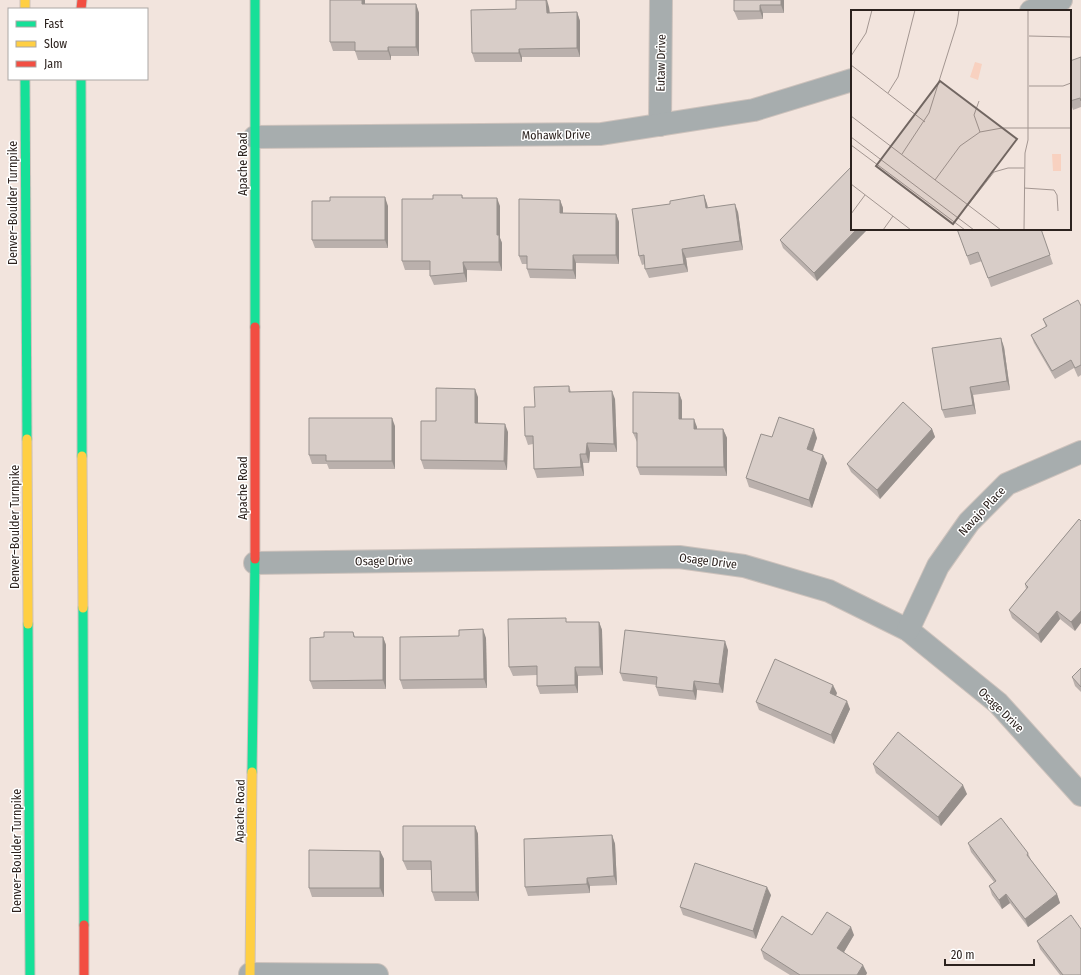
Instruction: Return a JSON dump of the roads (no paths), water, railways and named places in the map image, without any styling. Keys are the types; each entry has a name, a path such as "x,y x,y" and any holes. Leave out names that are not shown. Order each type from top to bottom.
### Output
{"main road":[{"name":"Apache Road","path":"250,975 255,563 255,0"},
{"name":"Denver–Boulder Turnpike","path":"24,80 30,975"},
{"path":"81,80 84,975"}],"street":[{"name":"Eutaw Drive","path":"660,125 662,0"},
{"path":"1034,10 1061,0"},
{"name":"Mohawk Drive","path":"254,137 601,134 754,110 851,80"},
{"name":"Navajo Place","path":"908,630 938,566 969,522 1007,484 1081,452"},
{"name":"Osage Drive","path":"255,563 679,557 744,566 829,591 908,630 998,703 1081,795"},
{"path":"250,975 377,975"}]}
